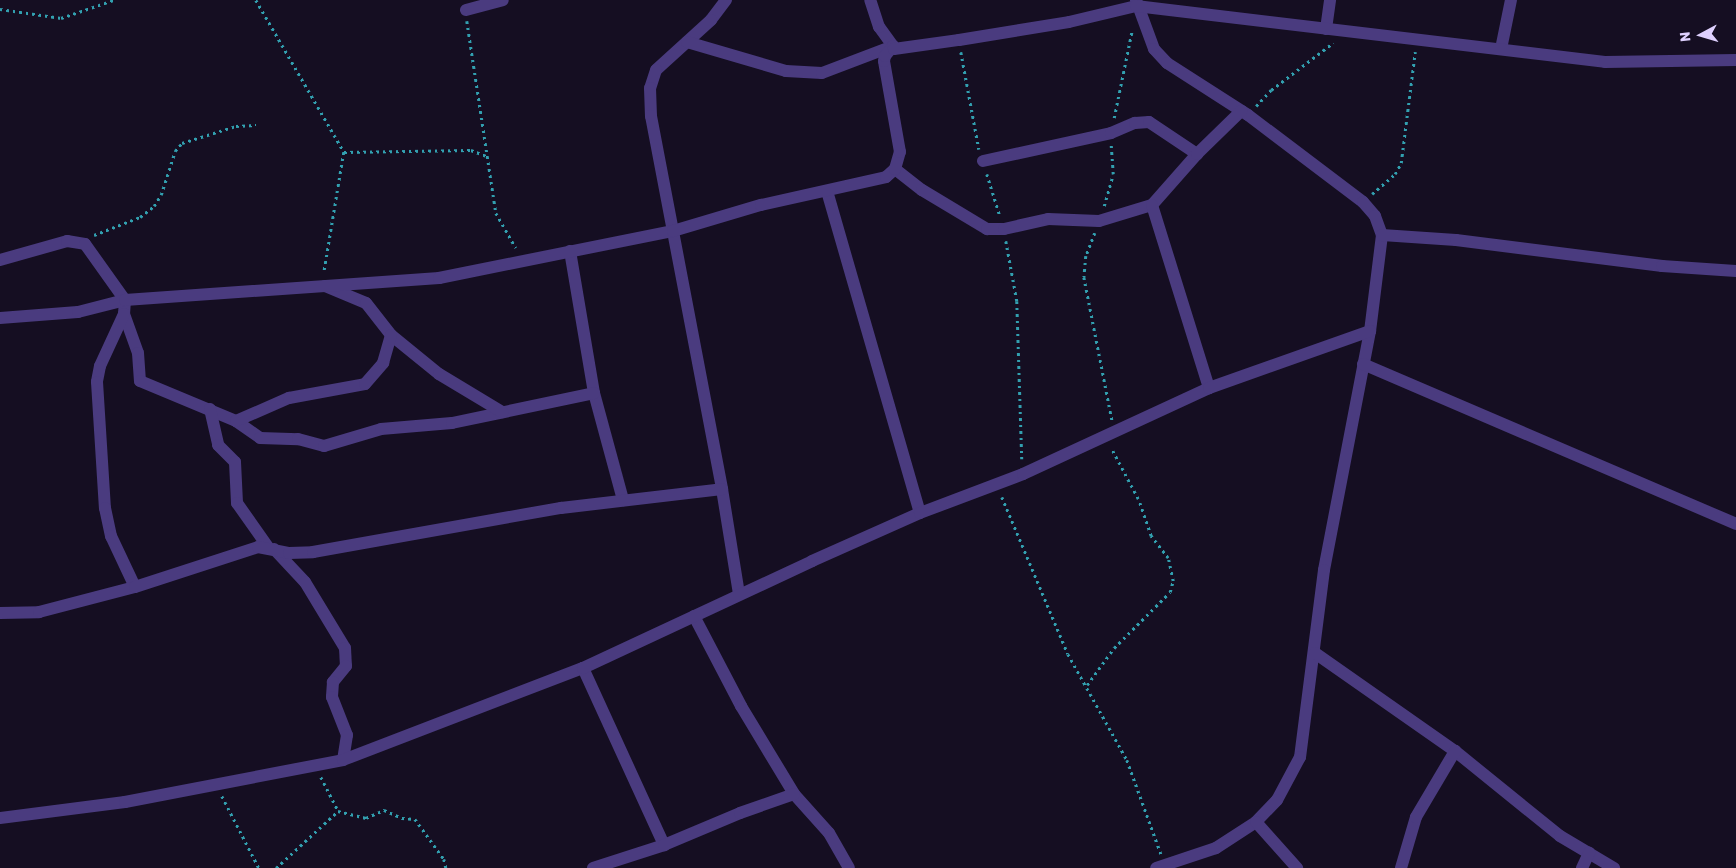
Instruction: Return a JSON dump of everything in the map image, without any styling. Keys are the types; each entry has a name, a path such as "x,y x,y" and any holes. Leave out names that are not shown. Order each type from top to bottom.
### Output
{"street":[{"path":"466,10 503,0"},
{"path":"726,0 688,42 656,70 650,88 651,116 722,489 739,594"},
{"path":"870,0 879,27 894,49 1069,22 1136,3 1346,33 1416,38 1605,62 1736,60"},
{"path":"1326,29 1330,0"},
{"path":"1501,49 1511,0"},
{"path":"1136,3 1154,49 1167,63 1245,113 1363,202 1375,216 1382,235 1370,331 1324,570 1315,652 1300,757 1277,800 1256,822 1216,848 1161,866"},
{"path":"688,42 786,71 822,73 893,46"},
{"path":"0,318 78,312 125,300 439,278 673,231 886,177 895,169 900,152 884,61 885,56 893,46"},
{"path":"895,169 922,190 988,229 1004,229 1048,220 1099,221 1152,205 1197,154 1245,113"},
{"path":"983,161 1111,133 1135,123 1149,122 1197,154"},
{"path":"827,191 920,513"},
{"path":"1152,205 1209,388"},
{"path":"1382,235 1456,240 1662,266 1736,270"},
{"path":"0,260 67,241 78,241 85,244 125,300 124,314 100,366 97,382 105,508 111,536 135,586"},
{"path":"570,251 594,393 623,500"},
{"path":"322,285 366,303 392,335 439,374 502,412"},
{"path":"124,314 138,353 140,381 236,420 260,438 298,439 324,446 381,429 452,423 594,393"},
{"path":"0,818 124,802 217,786 343,760 583,668 739,594 920,513 1023,474 1105,438 1209,388 1370,331"},
{"path":"236,420 289,398 365,384 383,363 392,335"},
{"path":"1363,364 1736,524"},
{"path":"210,409 218,446 235,462 237,503 271,548 304,582 345,648 346,666 333,682 332,696 347,736 343,760"},
{"path":"0,613 39,612 135,586 226,556 271,548 289,553 313,552 623,500 722,489"},
{"path":"694,616 741,706 794,794 828,833 850,868"},
{"path":"1315,652 1455,751 1560,836 1614,868"},
{"path":"583,668 664,845"},
{"path":"1401,868 1416,817 1455,751"},
{"path":"594,868 664,845 740,813 794,794"},
{"path":"1256,822 1297,868"},
{"path":"1582,868 1589,853"},
{"path":"1194,855 1196,868"}],"path":[{"path":"0,9 61,18 114,0"},
{"path":"256,0 344,152 322,285"},
{"path":"1117,432 1112,420 1084,277 1086,256 1113,174 1111,133 1136,3"},
{"path":"466,10 496,213 525,262"},
{"path":"1245,113 1271,90 1346,33"},
{"path":"1363,202 1395,174 1401,163 1416,38"},
{"path":"959,40 974,135 1004,229 1017,301 1023,474"},
{"path":"78,241 140,217 154,206 175,152 182,143 236,126 256,125"},
{"path":"344,152 471,150 488,156"},
{"path":"1087,686 1114,648 1170,592 1173,581 1168,558 1151,536 1138,499 1105,438"},
{"path":"996,484 1068,654 1127,760 1161,866"},
{"path":"316,766 338,811 366,818 384,810 402,818 415,819 444,859 446,868"},
{"path":"217,786 250,844 259,868"},
{"path":"276,868 338,811"}]}
